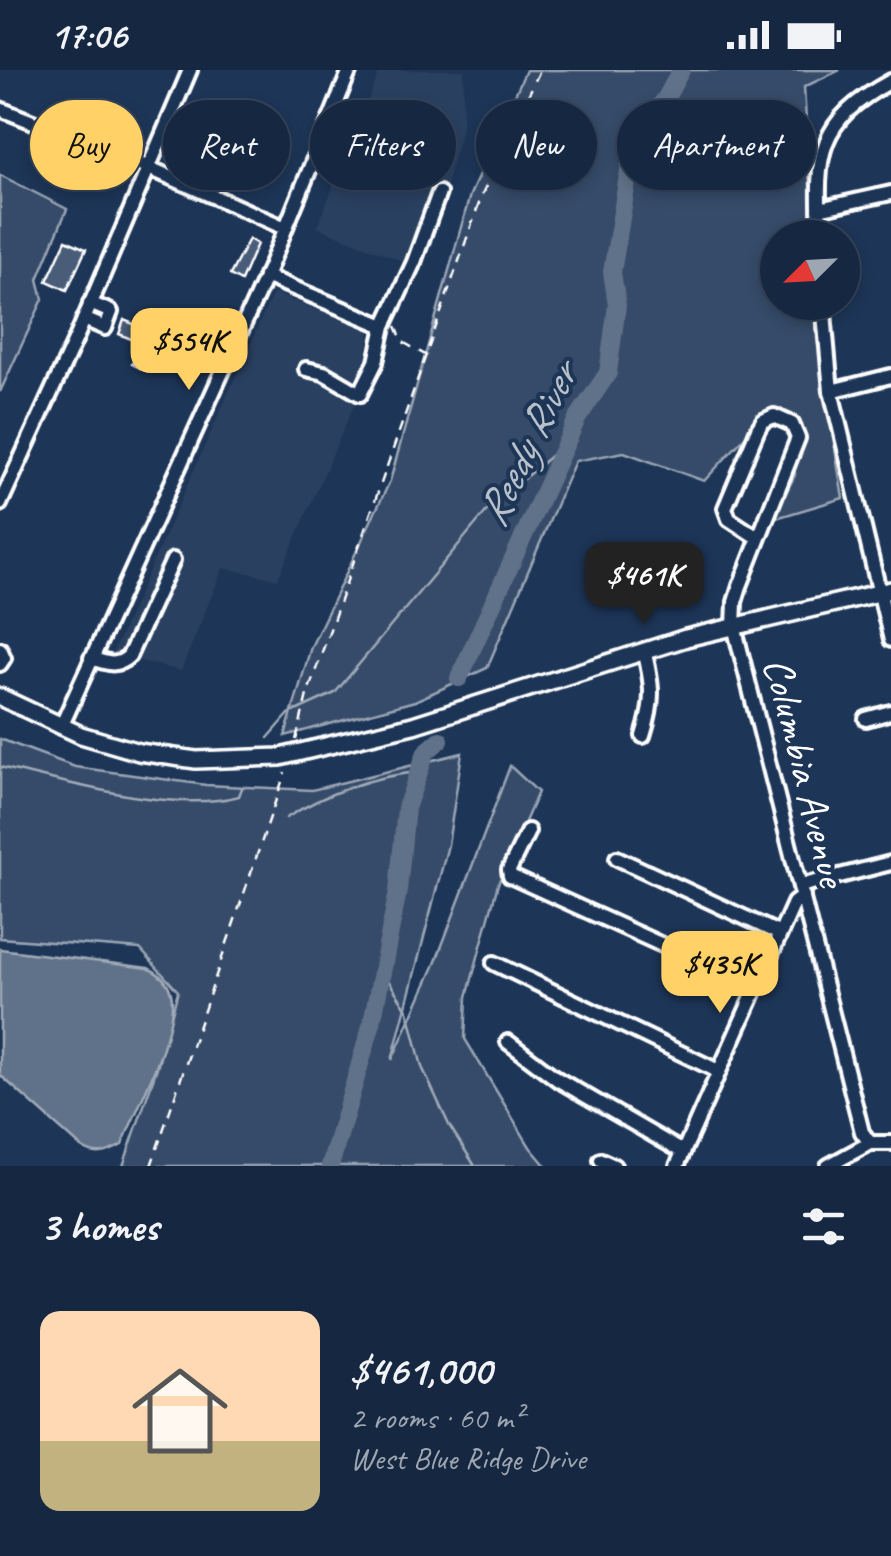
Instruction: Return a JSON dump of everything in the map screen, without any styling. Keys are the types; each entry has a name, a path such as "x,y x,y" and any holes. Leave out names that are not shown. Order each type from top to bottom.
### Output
{"main road":[{"path":"0,697 111,745 167,756 226,761 280,758 413,724 644,650 885,592"}],"street":[{"path":"1,500 84,319 190,70"},
{"path":"61,726 265,276 350,70"},
{"path":"819,220 822,153 831,127 848,108 891,81"},
{"path":"0,110 148,167 285,228"},
{"path":"306,369 324,374 360,394 376,362 384,326 414,262 439,193"},
{"path":"819,209 891,193"},
{"path":"265,276 384,326"},
{"path":"84,319 105,328 111,312 90,303"},
{"path":"825,320 831,391 885,592 891,640"},
{"path":"831,391 891,376"},
{"path":"734,626 735,602 798,438 792,424 774,416 764,420 725,508 729,519 758,538"},
{"path":"91,658 121,664 130,656 172,560"},
{"name":"Columbia Avenue","path":"734,626 862,1132 870,1143"},
{"path":"0,649 4,658 0,664"},
{"path":"643,736 653,687 644,650"},
{"path":"866,719 891,712"},
{"path":"528,831 509,870 510,876 757,988"},
{"path":"617,858 780,934"},
{"path":"676,1166 802,891 891,863"},
{"path":"494,963 718,1071"},
{"path":"508,1042 557,1079 683,1152"},
{"path":"828,1166 870,1143 891,1143"}],"path":[{"path":"296,740 307,695 482,195 540,70"},
{"path":"151,1166 285,773"}],"shaded area":[{"path":"380,70 464,70 462,128 456,150 456,100 368,100"},
{"path":"526,70 840,70 804,87 805,100 617,100 617,190 810,190 812,220 760,220 760,320 816,320 843,498 773,519 795,475 791,428 756,425 704,481 624,452 575,461 487,668 415,701 285,736 311,647 390,481 476,182 476,190 597,190 597,100 513,100"},
{"path":"0,175 67,209 38,279 43,299 0,392"},
{"path":"332,190 445,190 423,269 317,227"},
{"path":"273,293 370,330 362,387 278,579 223,568 181,671 112,654"},
{"path":"0,739 75,767 206,785 312,790 462,753 448,845 392,1060 435,964 510,766 538,792 498,884 467,997 465,1039 530,1147 546,1166 123,1166 158,1065 178,991 140,949 0,938"},
{"path":"0,949 148,968 166,982 172,1005 166,1038 122,1145 101,1153 86,1150 0,1075"}],"building":[{"path":"249,239 257,244 241,281 230,275"},
{"path":"66,240 86,249 67,290 47,281"},
{"path":"124,320 174,341 168,354 151,347 142,369 132,364 141,343 119,334"}],"waterway":[{"name":"Reedy River","path":"459,678 577,419 608,373 617,305 612,272 634,140 666,98 681,70"},
{"path":"268,738 289,714 335,693 490,507 565,444"},
{"name":"Reedy River","path":"330,1166 372,1023 398,891 406,808 426,752 440,740"},
{"path":"0,767 152,799 212,801 239,796 242,788"},
{"path":"286,818 349,788 418,772"},
{"path":"381,969 408,1011 422,1067 449,1125 475,1166"}]}
